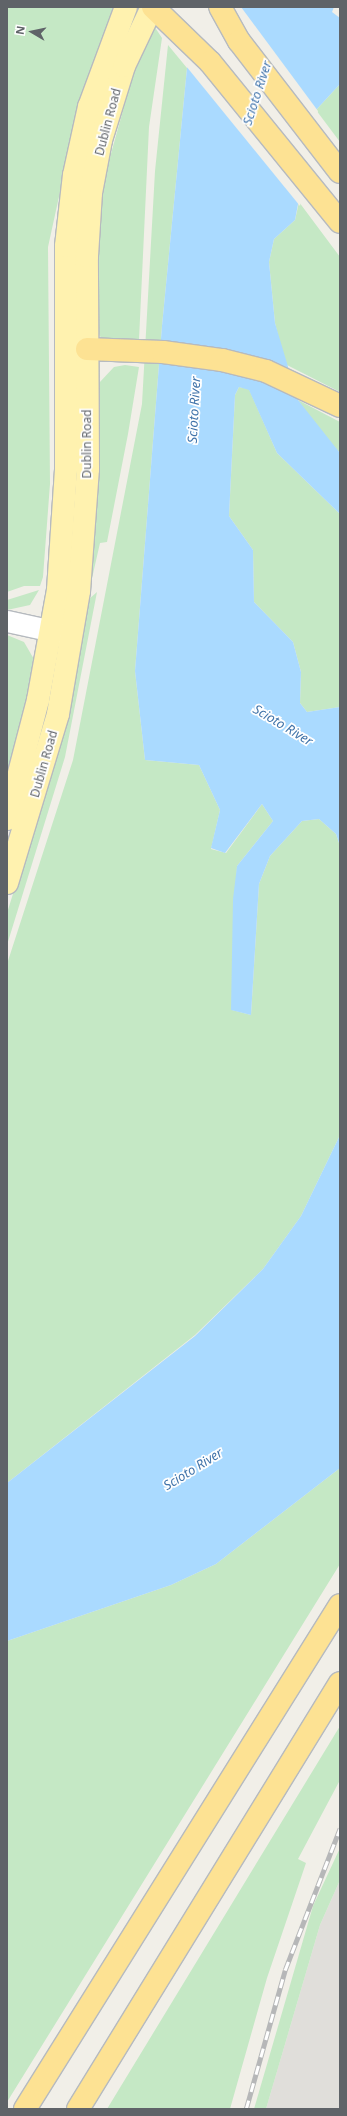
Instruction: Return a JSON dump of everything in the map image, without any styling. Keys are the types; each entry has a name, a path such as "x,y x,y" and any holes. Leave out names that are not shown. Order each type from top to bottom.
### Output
{"highway":[{"path":"152,7 210,62"},
{"path":"170,7 210,62 340,222"},
{"path":"211,7 240,41 340,172"},
{"path":"220,7 240,41"},
{"path":"87,349 122,350 222,360 273,374 340,406"},
{"path":"25,2109 340,1605"},
{"path":"78,2109 340,1683"}],"main road":[{"name":"Dublin Road","path":"7,819 26,754 52,632 62,544 66,470 68,221 89,107 112,41 126,7"},
{"name":"Dublin Road","path":"7,883 45,763 73,636 83,562 88,469 87,349 91,193 101,140 124,66 152,7"},
{"path":"87,349 78,306 79,240 89,168 112,80 112,41"},
{"path":"7,621 73,636"}],"shaded area":[{"path":"340,1880 340,2109 266,2109 320,1925"}],"green space":[{"path":"7,7 115,7 81,96 48,247 50,484 43,577 40,586 24,586 7,592"},
{"path":"154,26 162,38 149,127 139,340 109,341 101,338 97,330 99,221 107,168 132,78"},
{"path":"168,45 187,68 162,326 135,671 145,760 199,765 220,810 211,849 226,853 262,804 273,821 237,866 232,1010 251,1015 259,884 270,856 302,821 319,819 336,834 340,846 340,1135 301,1216 263,1269 195,1335 7,1483 7,964 73,760 142,404 155,171"},
{"path":"340,84 340,142 316,110"},
{"path":"299,202 340,257 340,392 285,364 275,323 269,262 274,239 295,220"},
{"path":"125,365 139,367 128,434 107,542 100,543 90,587 99,450 99,383 114,367"},
{"path":"239,387 249,389 277,453 340,514 340,707 307,712 300,703 301,672 293,642 254,602 253,550 229,516 235,395"},
{"path":"298,400 340,422 340,453 318,429"},
{"path":"39,590 30,605 7,610 7,600"},
{"path":"97,592 65,757 7,945 7,913 59,746 88,600"},
{"path":"7,635 24,642 35,661 7,783"},
{"path":"340,1468 340,1564 7,2102 7,1641 171,1585 216,1564"},
{"path":"340,1726 340,1780 298,1859 306,1863 267,1978 230,2109 107,2109"},
{"path":"340,1848 340,1880 320,1925 266,2109 254,2109 313,1906"}],"water":[{"name":"Scioto River","path":"214,7 334,7 332,12 340,18 340,84 316,110 295,220 274,239 269,262 275,323 298,400 340,453 340,514 277,453 249,390 239,387 235,395 229,516 253,550 254,602 293,642 301,672 300,703 307,712 340,707 340,846 336,834 319,819 302,821 270,856 259,884 251,1015 231,1010 233,899 237,866 273,821 262,804 225,853 211,848 220,810 199,765 145,760 135,671 162,326 187,68"},
{"name":"Scioto River","path":"340,1135 340,1468 216,1564 171,1585 7,1641 7,1483 195,1336 263,1269 301,1216"}],"pier":[{"path":"212,7 241,7 318,111 300,206 186,66"}],"railway":[{"path":"246,2109 285,1970 340,1828"}]}
